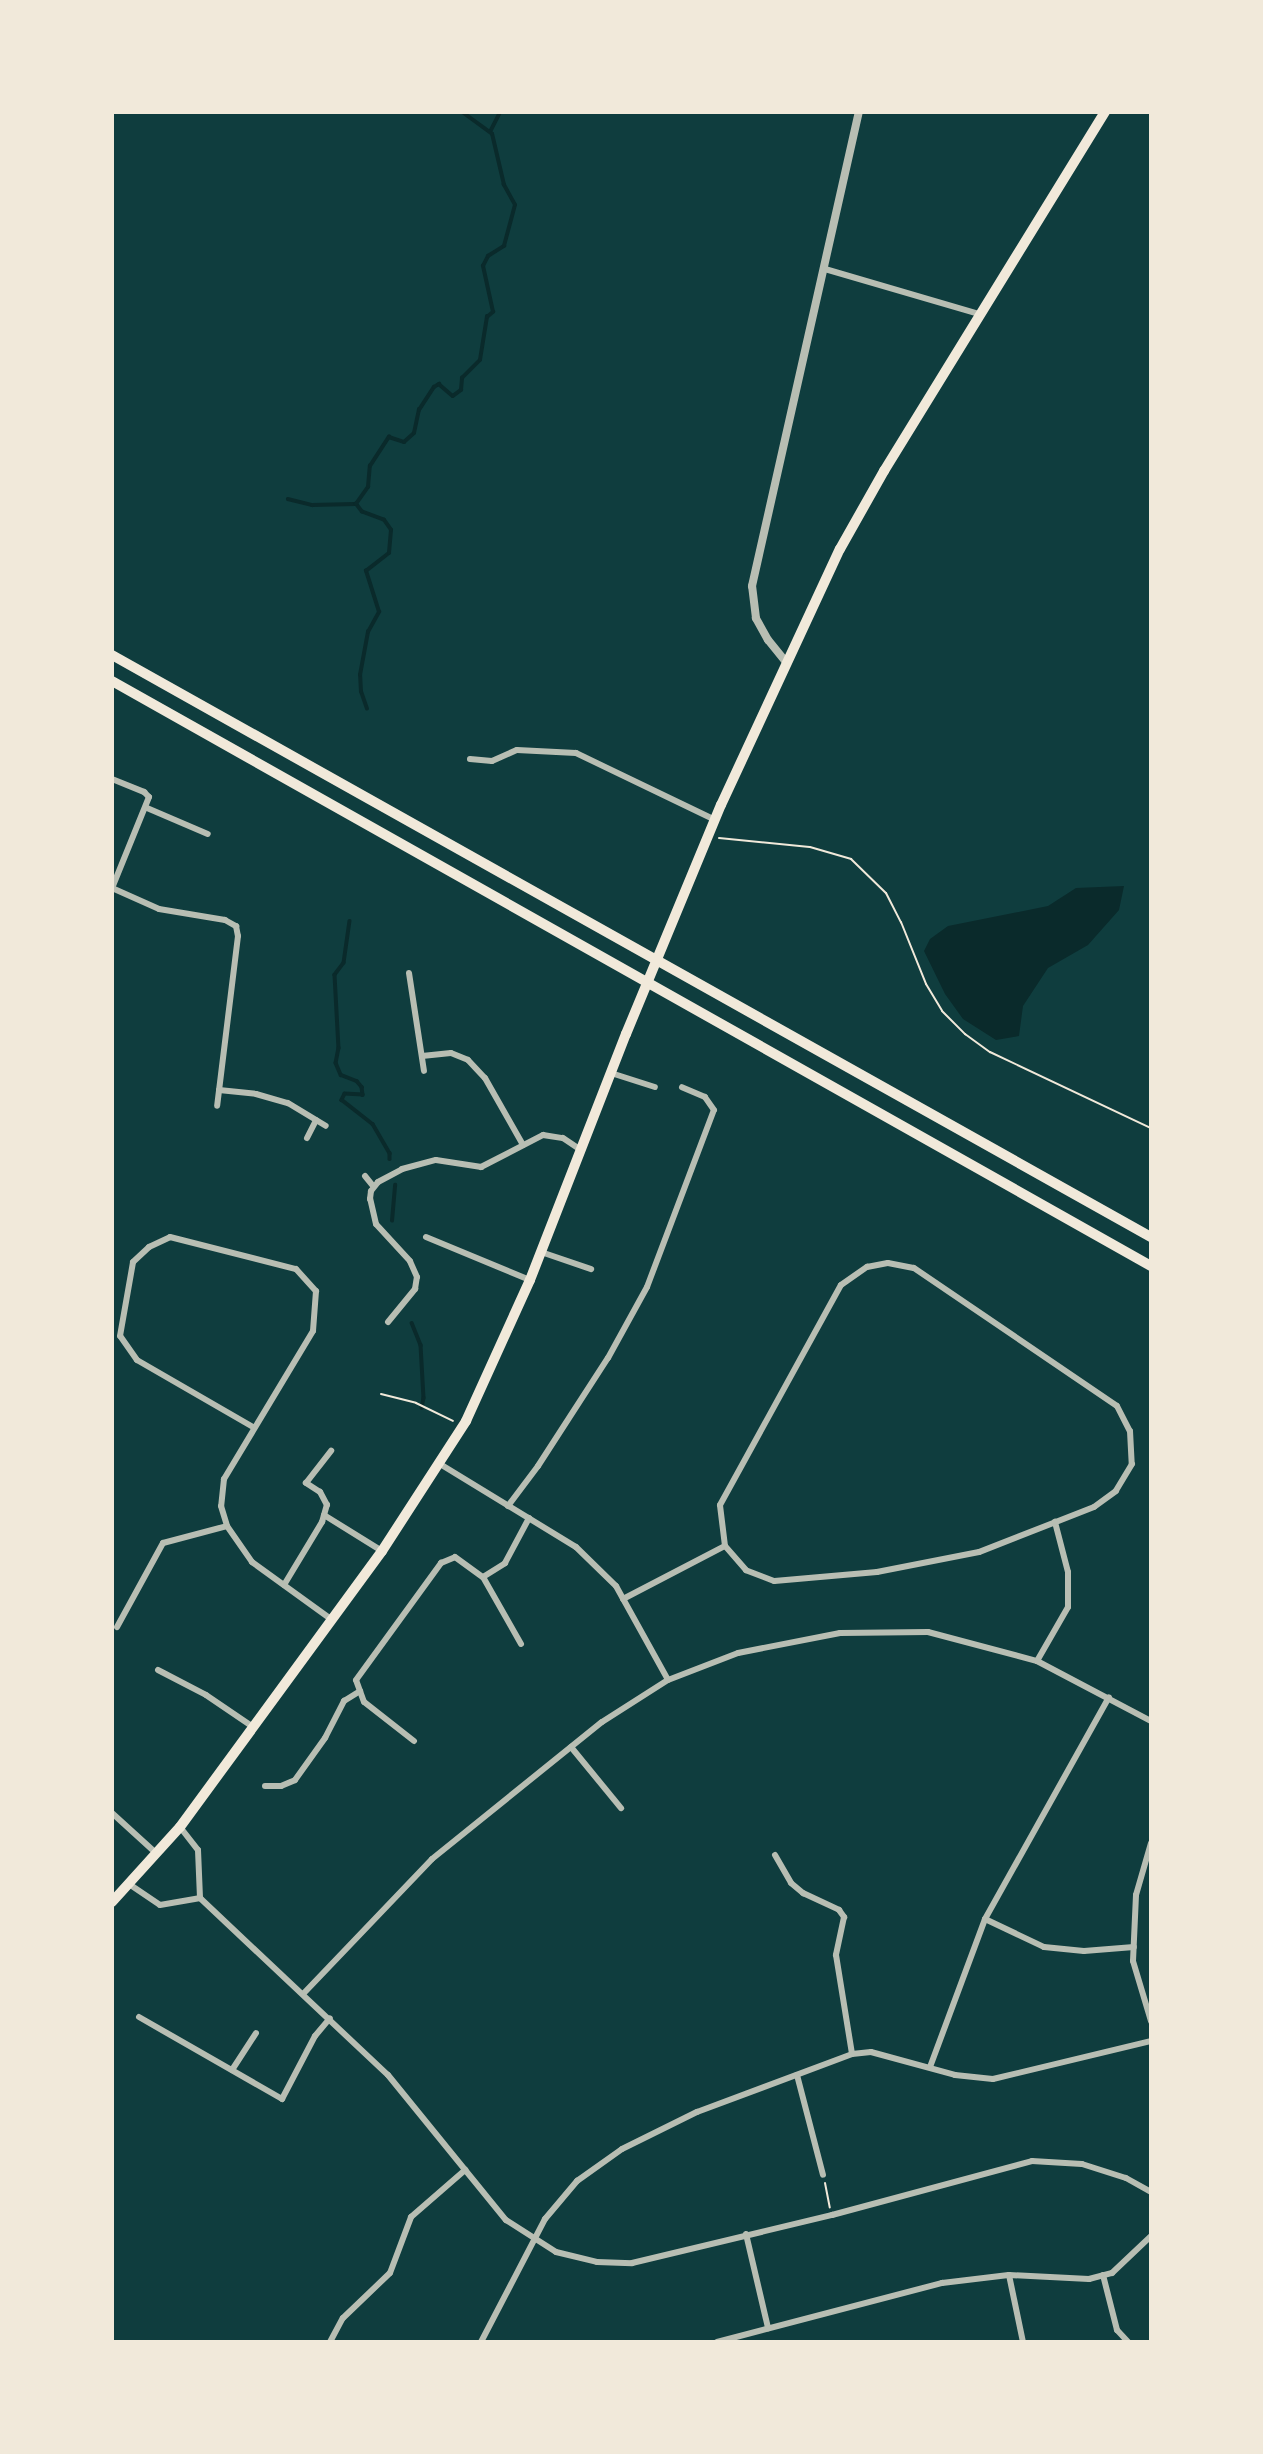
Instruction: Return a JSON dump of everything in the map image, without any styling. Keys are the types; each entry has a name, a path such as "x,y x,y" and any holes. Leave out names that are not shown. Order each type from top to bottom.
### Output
{"highway":[{"path":"112,655 667,967 897,1092 1151,1237"},
{"path":"112,681 1151,1266"}],"main road":[{"path":"112,1902 180,1827 382,1551 463,1426 530,1280 715,820 840,549 979,314 1105,112"}],"street":[{"path":"786,662 768,640 756,618 752,586 859,112"},
{"path":"825,269 979,314"},
{"path":"470,759 492,761 517,750 576,753 715,820"},
{"path":"112,779 144,792 149,797 147,808 112,888 159,909 225,920 236,926 238,936 217,1106"},
{"path":"147,808 208,834"},
{"path":"409,973 424,1071"},
{"path":"410,984 420,982"},
{"path":"422,1056 451,1053 468,1060 485,1078 523,1145"},
{"path":"611,1073 655,1087"},
{"path":"508,1506 538,1466 608,1358 647,1287 714,1110 705,1097 682,1087"},
{"path":"219,1090 256,1094 288,1103 327,1126"},
{"path":"307,1138 316,1120"},
{"path":"388,1322 415,1289 417,1278 410,1261 376,1224 370,1199 373,1186 393,1172 436,1160 481,1167 543,1135 563,1138 581,1150"},
{"path":"365,1176 373,1186"},
{"path":"253,1427 137,1360 120,1336 134,1262 149,1247 170,1237 296,1269 316,1292 313,1331 224,1479 221,1506 227,1527 252,1562 332,1620"},
{"path":"426,1237 530,1280"},
{"path":"541,1252 591,1269"},
{"path":"888,1263 914,1268 1117,1406 1130,1430 1132,1464 1116,1491 1094,1507 979,1552 877,1572 774,1581 746,1570 725,1546 720,1505 841,1285 867,1267 888,1263"},
{"path":"284,1585 324,1515 327,1505 320,1492 306,1483 331,1451"},
{"path":"440,1464 576,1547 616,1586 668,1680"},
{"path":"324,1515 382,1551"},
{"path":"483,1577 505,1563 529,1518"},
{"path":"1037,1661 1068,1607 1068,1572 1055,1522"},
{"path":"117,1628 163,1543 227,1527"},
{"path":"623,1599 725,1546"},
{"path":"414,1741 364,1702 356,1680 441,1563 455,1558 483,1577 521,1644"},
{"path":"304,1993 432,1859 602,1722 668,1680 738,1653 840,1633 928,1632 1037,1661 1151,1721"},
{"path":"158,1671 206,1695 253,1727"},
{"path":"265,1786 281,1786 295,1780 326,1738 344,1701 360,1691"},
{"path":"930,2067 985,1919 1109,1697"},
{"path":"571,1747 621,1808"},
{"path":"112,1813 156,1853"},
{"path":"180,1827 198,1850 200,1898 304,1993 388,2075 506,2220 556,2252 597,2262 632,2263 832,2215 1032,2161 1082,2164 1126,2178 1151,2192"},
{"path":"1151,1843 1136,1895 1133,1961 1151,2021"},
{"path":"775,1855 791,1883 803,1893 839,1910 844,1917 836,1955 852,2054"},
{"path":"129,1884 160,1905 200,1898"},
{"path":"985,1919 1044,1947 1084,1951 1134,1947"},
{"path":"139,2017 282,2099 315,2036 330,2018"},
{"path":"232,2070 256,2033"},
{"path":"481,2342 545,2219 577,2181 622,2149 696,2112 852,2054 871,2052 955,2075 993,2079 1151,2041"},
{"path":"797,2075 823,2175"},
{"path":"330,2342 343,2318 390,2273 411,2217 465,2170"},
{"path":"746,2234 768,2328"},
{"path":"717,2342 942,2283 1009,2276 1089,2279 1112,2273 1150,2240"},
{"path":"1103,2275 1118,2330 1128,2342"},
{"path":"1009,2276 1023,2342"}],"path":[{"path":"708,837 810,847 851,859 886,893 926,984 942,1011 965,1034 990,1052 1151,1128"},
{"path":"381,1394 429,1408 463,1426"},
{"path":"823,2175 832,2215"}],"water":[{"path":"1124,886 1119,910 1088,945 1048,968 1023,1006 1019,1036 996,1040 963,1019 945,994 924,951 930,939 948,926 1048,906 1076,888"}],"waterway":[{"path":"367,709 361,692 360,675 368,632 379,612 366,571 389,553 391,530 384,520 362,512 356,504 368,487 370,466 389,437 404,442 414,433 419,410 434,387 439,384 453,396 461,390 462,378 480,360 487,317 493,312 483,266 488,256 504,246 515,205 504,185 492,134 462,112"},
{"path":"490,132 500,112"},
{"path":"288,499 312,505 355,504"},
{"path":"350,921 344,963 335,975 339,1048 336,1063 341,1075 357,1081 362,1087 363,1095 345,1094 342,1100 373,1124 390,1153 390,1159"},
{"path":"392,1221 395,1185"},
{"path":"412,1323 421,1345 424,1398 422,1408"}]}
